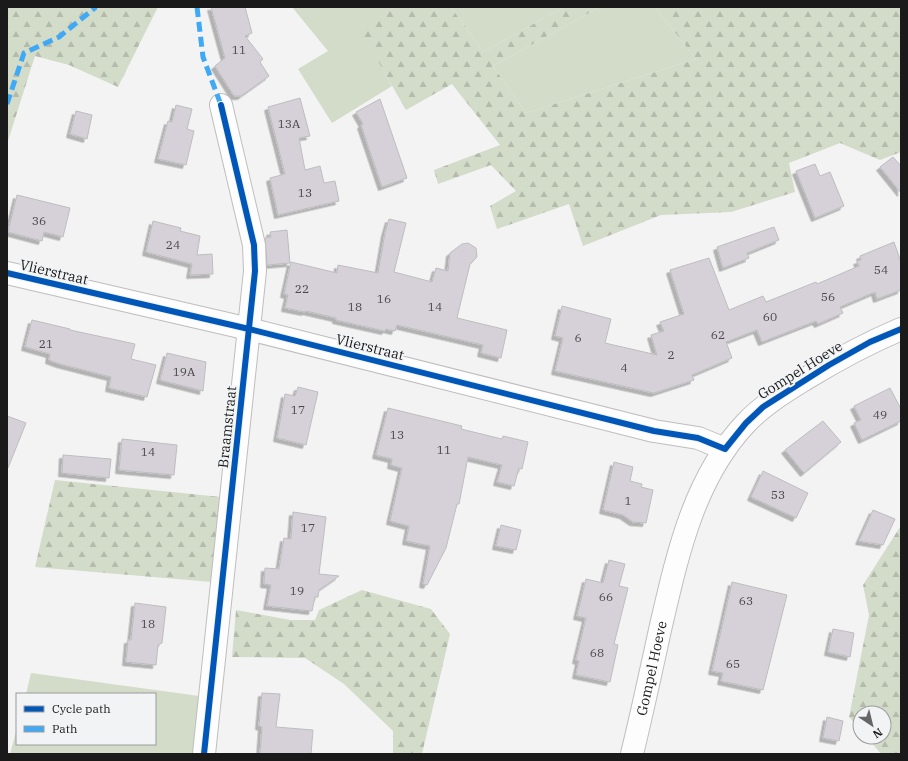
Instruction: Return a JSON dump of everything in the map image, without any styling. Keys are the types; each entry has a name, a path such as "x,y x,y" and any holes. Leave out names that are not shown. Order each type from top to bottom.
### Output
{"street":[{"name":"Braamstraat","path":"204,754 255,271 254,245 221,104"},
{"name":"Vlierstraat","path":"7,273 249,329 654,431 698,438 725,448"},
{"name":"Gompel Hoeve","path":"632,754 675,568 699,492 725,448 746,423 763,407 856,349 901,329"}],"green space":[{"path":"7,7 158,7 118,87 69,65 35,56 7,144"},
{"path":"292,7 394,7 363,33 392,86 332,123 298,69 328,51"},
{"path":"394,7 451,7 483,52 564,7 600,7 493,66 526,113 696,59 655,7 901,7 901,152 880,160 840,143 789,163 795,192 731,212 661,215 583,246 569,204 497,229 490,206 516,191 491,165 438,184 434,170 500,145 452,84 406,110 362,33"},
{"path":"451,7 564,7 483,52"},
{"path":"600,7 655,7 696,59 526,113 493,66"},
{"path":"55,480 221,497 212,582 35,567"},
{"path":"900,527 901,754 881,754 874,745 892,745 892,705 852,705 852,720 849,717 869,615 863,585"},
{"path":"362,590 431,609 450,634 422,754 393,754 393,731 344,684 305,658 232,657 236,610 290,620 315,620 319,610"},
{"path":"31,673 199,696 195,754 10,754 16,732 16,745 156,745 156,693 26,693"}],"building":[{"path":"211,7 245,7 252,33 245,36 263,59 260,62 269,76 241,96 234,96 215,66 225,58"},
{"path":"300,98 310,136 299,138 305,170 320,166 324,183 335,181 339,201 278,215 270,178 285,174 268,107"},
{"path":"380,99 407,178 382,187 361,125 363,124 356,112"},
{"path":"176,105 192,109 187,129 194,131 186,165 158,159 168,121 172,122"},
{"path":"76,111 92,115 87,139 70,134"},
{"path":"893,157 901,166 901,193 880,167"},
{"path":"815,164 820,176 830,172 844,206 815,218 796,171"},
{"path":"17,195 70,208 63,237 44,232 42,241 8,232"},
{"path":"389,219 406,223 394,272 432,282 436,268 448,271 450,253 462,244 468,243 476,248 477,257 470,264 457,318 507,330 501,358 481,353 483,345 397,325 395,331 386,329 385,331 336,320 336,318 306,311 285,308 288,295 284,294 291,262 337,273 338,265 378,273"},
{"path":"153,221 181,228 180,231 200,236 197,255 212,254 213,274 190,275 192,264 146,252"},
{"path":"774,227 779,240 747,253 749,258 723,268 717,247"},
{"path":"287,230 290,263 267,265 265,238 271,237 270,232"},
{"path":"894,242 901,262 901,290 877,299 875,292 840,307 843,313 818,324 816,321 762,342 757,330 726,342 732,358 692,375 694,380 654,393 555,371 563,338 555,336 562,306 611,319 605,343 657,355 651,335 664,331 660,322 684,314 670,270 709,258 729,310 763,296 766,302 816,282 817,284 859,266 857,261 861,260 860,256"},
{"path":"32,320 135,344 131,359 156,365 147,397 109,388 111,377 60,364 49,360 50,354 25,347"},
{"path":"167,353 206,362 203,391 160,380"},
{"path":"298,387 318,392 306,445 277,438 285,394 295,396"},
{"path":"890,388 901,409 901,421 862,440 854,423 861,420 854,406"},
{"path":"388,408 462,426 461,429 502,439 503,436 528,442 522,469 519,468 514,486 497,482 502,465 468,457 459,504 457,504 446,548 427,585 423,584 430,546 406,541 409,526 390,521 402,468 391,465 392,459 376,455"},
{"path":"7,416 26,423 8,468 7,467"},
{"path":"823,421 841,442 804,473 785,450"},
{"path":"122,439 177,445 174,475 119,470"},
{"path":"63,455 111,459 109,478 62,473"},
{"path":"614,462 633,467 630,481 642,484 641,487 653,490 646,523 633,522 623,515 603,510"},
{"path":"763,471 808,493 796,518 751,497"},
{"path":"873,510 895,519 883,545 859,541"},
{"path":"293,512 326,517 319,574 339,576 319,590 318,597 315,597 312,611 267,606 271,585 264,584 265,568 279,569 284,538 291,539"},
{"path":"501,525 521,530 516,550 496,546"},
{"path":"609,560 625,564 619,586 628,588 614,644 618,645 610,682 576,675 579,661 576,660 586,618 577,616 586,579 603,583"},
{"path":"732,582 787,595 763,690 721,681 723,673 712,671"},
{"path":"135,603 166,607 162,643 158,645 156,665 126,662 128,640 131,640"},
{"path":"833,629 854,633 850,657 828,652"},
{"path":"262,693 280,694 276,727 313,730 311,754 260,754 262,727 259,726"},
{"path":"827,717 843,721 839,741 823,738"}],"marked path":[{"path":"7,104 24,53 59,37 96,7"},
{"path":"197,7 203,57 221,105"}],"cycle path":[{"path":"204,754 255,271 254,245 221,105"},
{"path":"7,273 249,329 654,431 698,438 725,449 746,423 763,407 829,365 870,342 901,329"}]}
